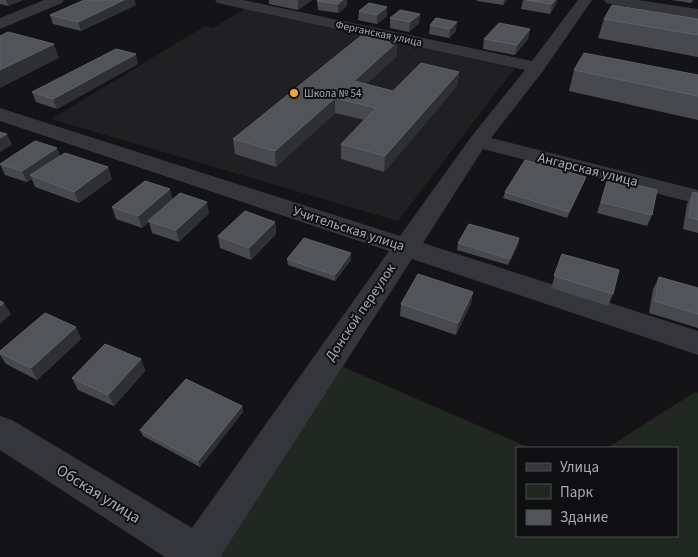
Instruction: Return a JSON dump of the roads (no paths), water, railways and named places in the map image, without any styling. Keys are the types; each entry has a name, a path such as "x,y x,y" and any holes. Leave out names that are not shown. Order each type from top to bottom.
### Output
{"street":[{"path":"0,24 7,17 57,0"},
{"name":"Ферганская улица","path":"222,0 537,67"},
{"name":"Донской переулок","path":"197,556 478,140 537,67 585,0"},
{"path":"611,0 698,14"},
{"name":"Учительская улица","path":"0,114 698,343"},
{"name":"Ангарская улица","path":"478,140 698,197"},
{"name":"Обская улица","path":"0,431 197,556"}],"place":[{"name":"Школа № 54","path":"294,93"}]}
